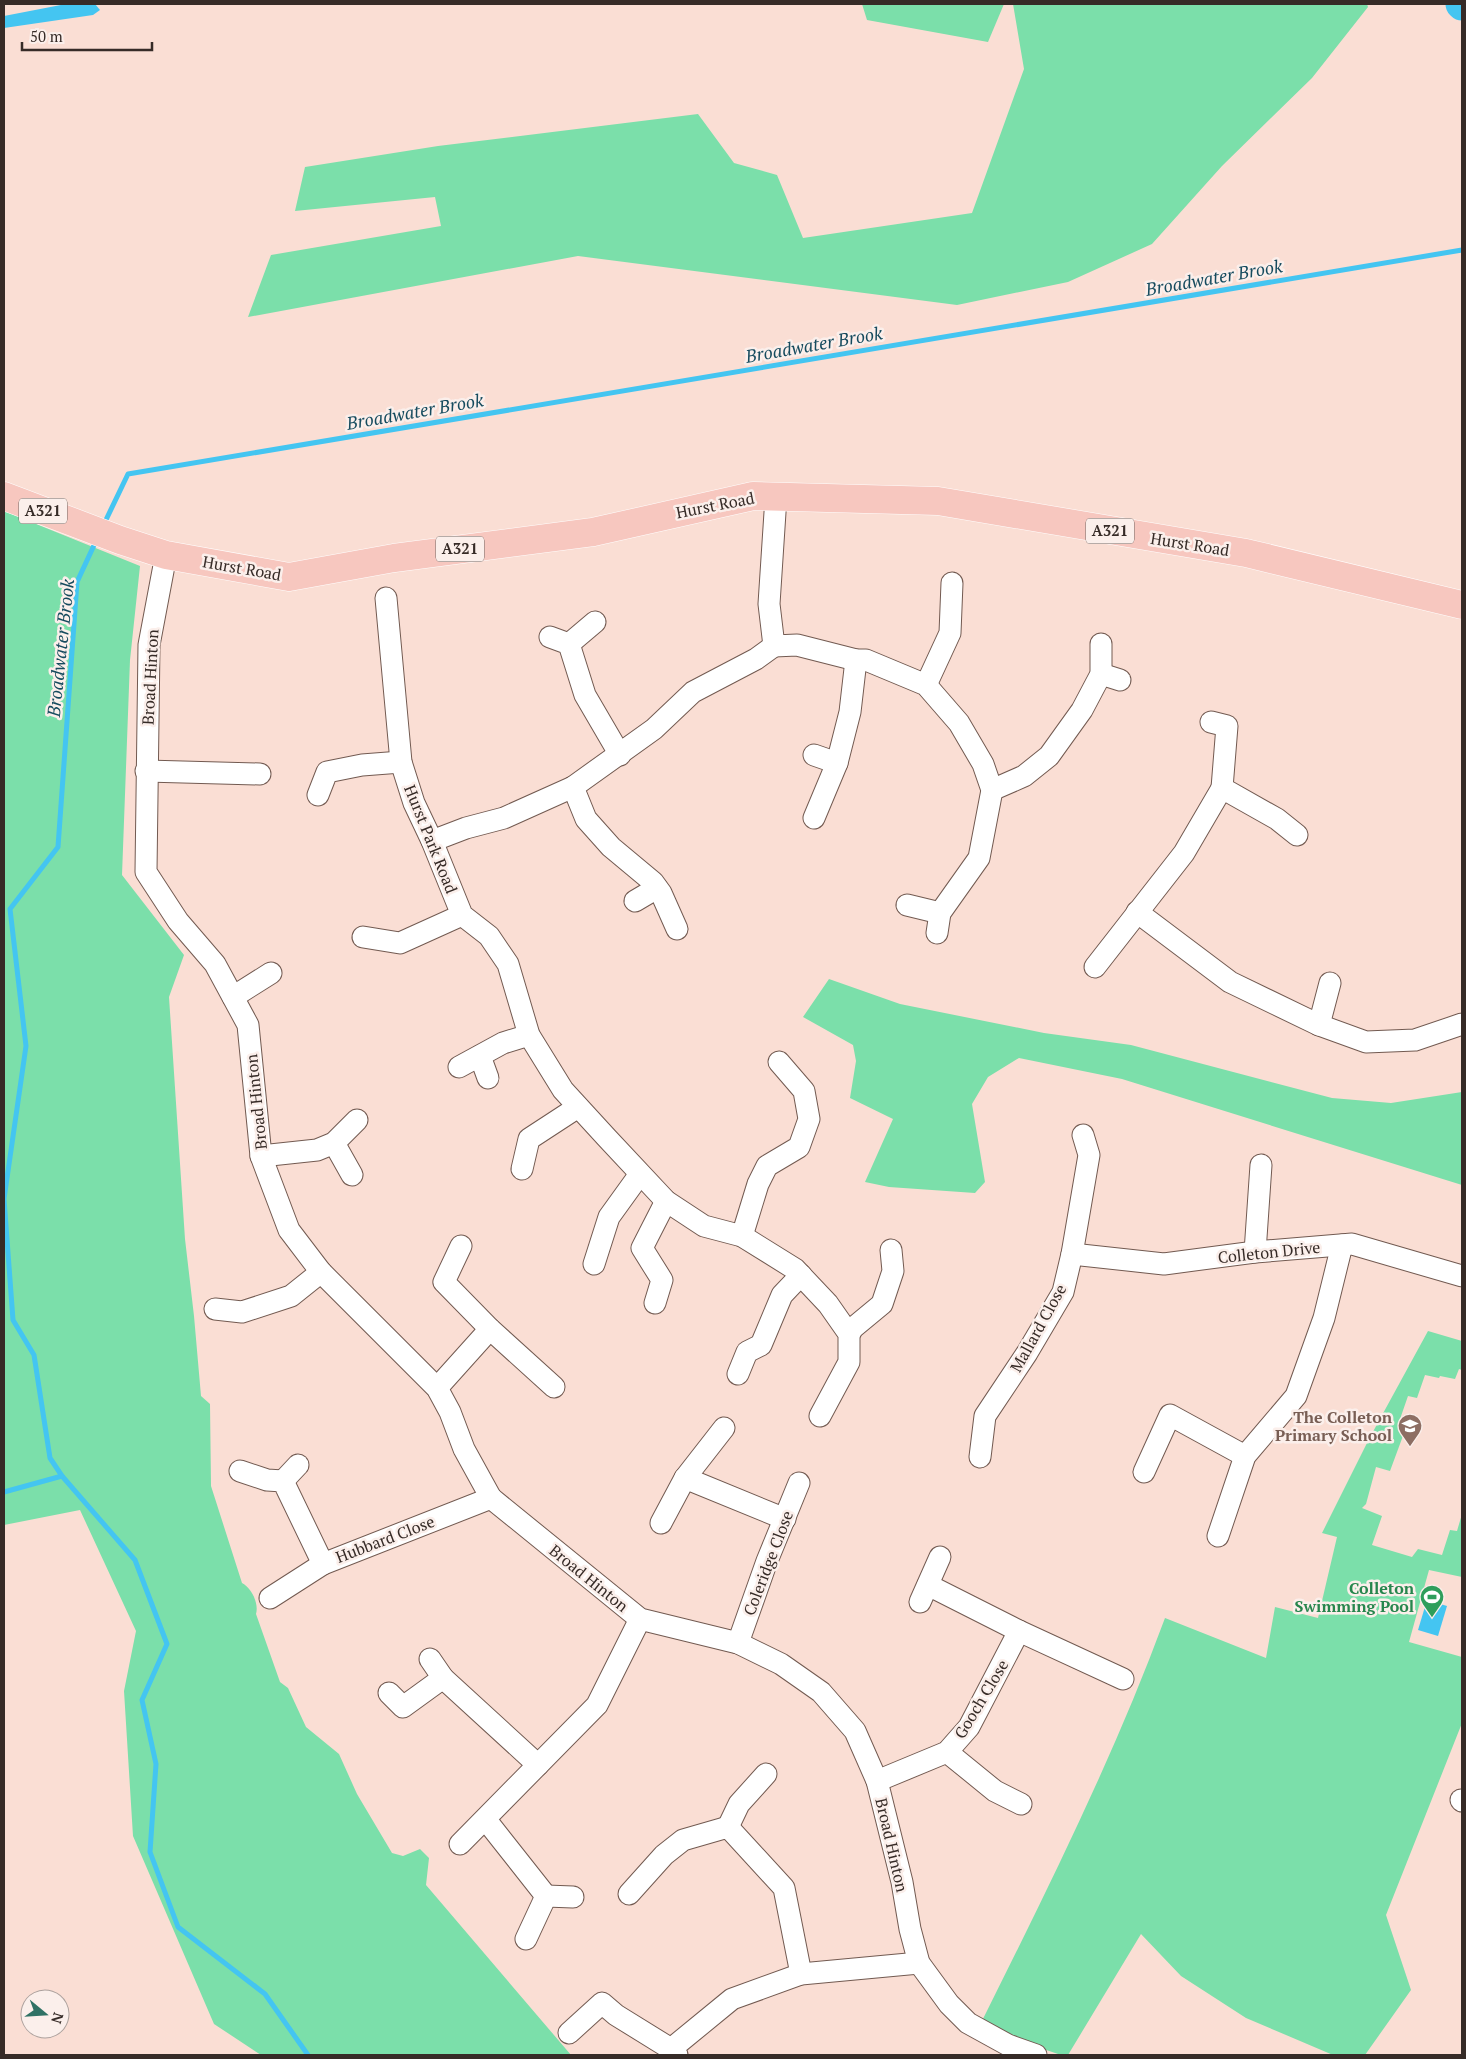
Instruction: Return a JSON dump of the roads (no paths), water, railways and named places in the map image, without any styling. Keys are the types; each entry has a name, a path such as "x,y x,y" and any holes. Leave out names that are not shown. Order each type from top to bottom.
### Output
{"main road":[{"name":"Hurst Road","path":"4,496 120,540 166,555 289,577 394,558 593,532 753,496 938,501 1246,553 1462,605"}],"street":[{"path":"774,646 769,604 776,497"},
{"name":"Broad Hinton","path":"166,555 148,644 146,872 178,921 216,964 248,1025 260,1156 289,1230 321,1272 437,1388 450,1412 464,1449 491,1498 640,1619 738,1643 781,1664 820,1692 855,1731 877,1780 919,1962 949,2004 968,2023 1008,2045 1036,2055"},
{"path":"926,685 950,633 952,583"},
{"name":"Hurst Park Road","path":"386,598 386,674 401,762 414,803 432,841 462,915"},
{"path":"595,622 560,640 584,694 620,755"},
{"path":"432,841 466,828 504,818 573,787 654,729 693,692 756,659 774,646 797,644 856,660 866,660 926,685 959,724 983,764 992,790 978,858 939,923 907,905"},
{"path":"992,790 1024,776 1049,756 1082,710 1110,677 1101,644"},
{"path":"814,818 837,764 850,712 856,660"},
{"path":"1095,967 1184,853 1222,788 1227,726 1211,722"},
{"path":"814,755 837,764"},
{"path":"318,795 327,772 362,765 401,762"},
{"path":"146,771 260,774"},
{"path":"573,787 586,819 611,847 633,864 657,888 678,929"},
{"path":"1222,788 1281,814 1297,835"},
{"path":"636,902 657,888"},
{"path":"1137,912 1230,982 1319,1025 1366,1042 1415,1040 1462,1024"},
{"path":"363,937 400,943 462,915 489,936 508,964 529,1035 562,1090 666,1200 704,1226 742,1236 796,1269 828,1304 849,1334"},
{"path":"233,998 271,973"},
{"path":"1319,1025 1330,983"},
{"path":"458,1067 503,1043 529,1035"},
{"path":"480,1056 488,1078"},
{"path":"742,1236 758,1184 768,1166 799,1147 809,1119 804,1091 779,1062"},
{"path":"522,1169 529,1139 578,1107"},
{"path":"260,1156 317,1150 334,1143 357,1120"},
{"name":"Mallard Close","path":"980,1457 985,1416 1027,1353 1062,1292 1072,1254 1088,1155 1083,1134"},
{"path":"334,1143 352,1175"},
{"path":"1255,1252 1261,1165"},
{"path":"594,1264 609,1217 640,1174"},
{"path":"654,1303 662,1280 642,1248 666,1200"},
{"name":"Colleton Drive","path":"1072,1254 1164,1264 1255,1252 1352,1244 1462,1276"},
{"path":"1218,1536 1246,1456 1296,1396 1324,1318 1342,1245"},
{"path":"461,1246 444,1282 490,1329 554,1388"},
{"path":"820,1416 849,1362 849,1334 853,1328 882,1304 893,1271 891,1250"},
{"path":"215,1309 242,1312 291,1296 321,1272"},
{"path":"738,1374 747,1352 761,1345 782,1294 801,1275"},
{"path":"437,1388 490,1329"},
{"path":"1144,1472 1170,1415 1246,1456"},
{"path":"662,1523 685,1478 724,1428"},
{"path":"240,1471 267,1480 283,1480 298,1465"},
{"path":"685,1478 785,1520"},
{"name":"Hubbard Close","path":"283,1480 322,1564 491,1498"},
{"name":"Coleridge Close","path":"738,1643 767,1561 799,1483"},
{"path":"940,1557 924,1593 1019,1631 1122,1679"},
{"path":"270,1598 322,1564"},
{"path":"460,1844 486,1820 597,1705 640,1619"},
{"name":"Gooch Close","path":"877,1780 947,1752 968,1727 1019,1631"},
{"path":"430,1659 443,1678 538,1765"},
{"path":"396,1700 443,1678"},
{"path":"947,1752 995,1791 1021,1804"},
{"path":"629,1894 664,1855 683,1840 728,1826 739,1804 766,1774"},
{"path":"486,1820 546,1896 573,1897"},
{"path":"728,1826 784,1888 801,1974"},
{"path":"526,1939 546,1896"},
{"path":"569,2033 602,2003 616,2015 674,2052 732,2000 801,1974 919,1962"}],"water":[{"path":"66,4 95,4 100,10 93,15 4,28 4,16"},
{"name":"Colleton Swimming Pool","path":"1427,1600 1447,1606 1438,1636 1418,1630"}],"waterway":[{"name":"Broadwater Brook","path":"104,524 128,474 1462,250"},
{"name":"Broadwater Brook","path":"96,541 77,582 58,847 10,909 26,1046 4,1199 13,1320 34,1355 50,1458 62,1476 135,1560 167,1644 142,1700 156,1764 150,1852 178,1927 265,1994 308,2055"},
{"path":"4,1492 62,1476"}],"place":[{"name":"The Colleton Primary School","path":"1410,1447"},
{"name":"Colleton Swimming Pool","path":"1432,1618"}]}
